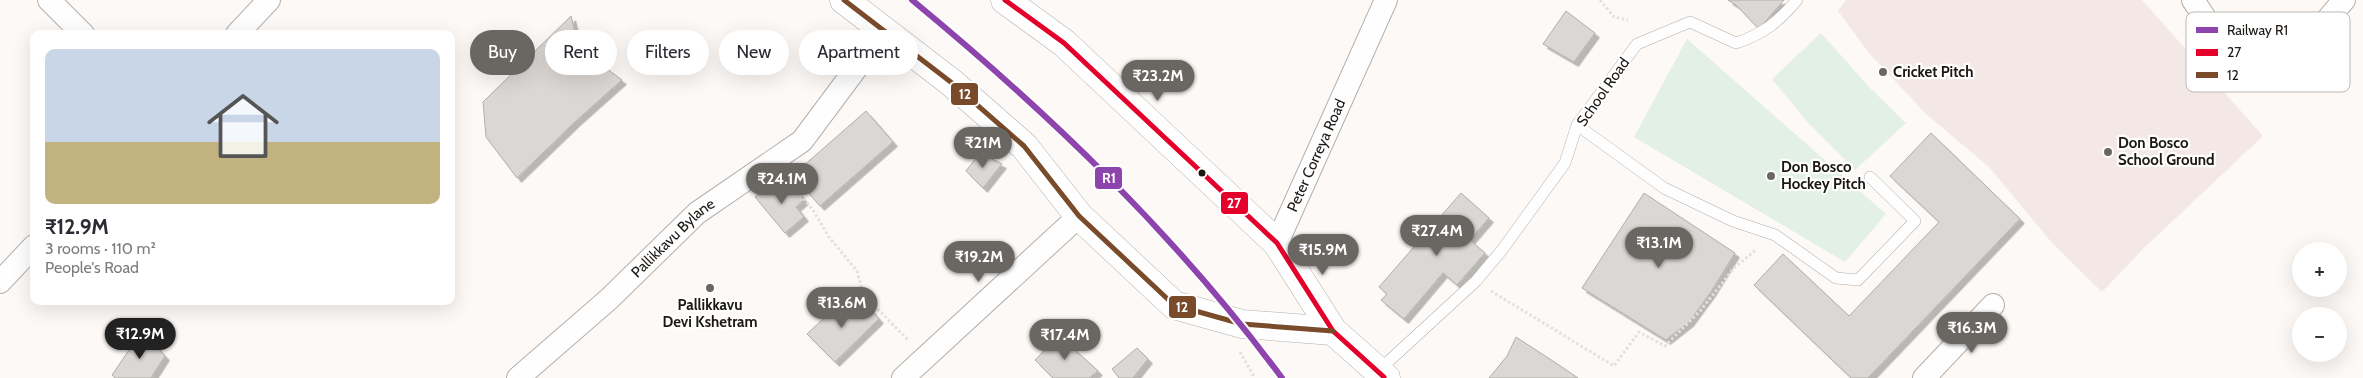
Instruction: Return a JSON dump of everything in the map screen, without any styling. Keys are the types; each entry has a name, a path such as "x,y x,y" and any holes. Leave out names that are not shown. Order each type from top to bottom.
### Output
{"main road":[{"path":"844,0 883,30"},
{"path":"1005,0 1064,43 1278,243 1333,331 1382,375"},
{"path":"918,57 952,83 1024,146 1079,216 1174,305 1242,324 1333,331"}],"street":[{"path":"49,0 79,30"},
{"path":"241,30 269,0"},
{"name":"Peter Correya Road","path":"1278,243 1386,0"},
{"path":"2193,0 2201,12"},
{"path":"2334,12 2344,0"},
{"name":"Pallikkavu Bylane","path":"518,378 609,299 697,213 802,141 851,75"},
{"path":"903,378 1079,216"},
{"path":"0,282 30,250"},
{"path":"1924,378 1993,305"}],"lane":[{"name":"School Road","path":"1382,375 1476,281 1502,250 1565,163 1577,126 1637,44 1690,22 1736,43 1755,37 1782,18 1797,0"},
{"path":"1577,126 1664,188 1733,221 1775,234 1836,278 1858,280 1915,221 1870,177"}],"path":[{"path":"1600,0 1614,17 1628,20"},
{"path":"774,161 813,210 829,237 857,271 863,294 902,336 928,356"},
{"path":"1476,281 1614,366 1639,332 1665,346 1700,311 1734,268 1775,234"}],"shaded area":[{"name":"Don Bosco School Ground","path":"1846,0 2142,0 2186,49 2186,92 2224,92 2263,136 2144,248 2102,292 2052,243 1989,167 1926,114 1869,53 1838,11"},
{"path":"1821,33 1870,88 1906,123 1855,170 1810,125 1772,79"},
{"name":"Don Bosco Hockey Pitch","path":"1687,39 1886,214 1845,262 1634,137"}],"building":[{"path":"1728,0 1784,0 1759,29 1736,5"},
{"path":"1566,11 1595,33 1574,62 1543,44"},
{"path":"571,16 574,30 557,30"},
{"path":"545,41 545,75 615,75 622,80 517,178 486,137 483,102 511,75 535,75 535,51"},
{"path":"866,111 893,142 820,206 793,175"},
{"path":"1931,133 2020,219 1868,378 1851,378 1754,285 1783,254 1849,316 1939,222 1890,176"},
{"path":"980,153 1002,164 983,188 966,171"},
{"path":"774,182 782,190 791,182 804,200 796,207 804,217 785,233 755,197"},
{"path":"1461,193 1489,218 1470,240 1485,253 1457,285 1443,273 1404,319 1381,300 1387,294 1379,287"},
{"path":"1644,193 1735,253 1711,292 1689,322 1666,340 1582,288"},
{"path":"841,302 855,309 865,303 879,319 835,362 807,334"},
{"path":"142,331 165,356 151,378 115,378 112,375"},
{"path":"1059,335 1098,371 1089,378 1053,378 1035,360"},
{"path":"1516,337 1578,378 1489,378 1507,356"},
{"path":"1137,348 1148,359 1133,378 1119,378 1112,369"}],"rail line":[{"name":"R1","path":"912,0 1013,87 1109,178 1199,274 1282,378"}],"transit line":[{"name":"12","path":"844,0 952,83 1024,146 1079,216 1174,305 1242,324 1333,331"},
{"name":"27","path":"1005,0 1064,43 1277,243 1333,331 1384,377"}],"place":[{"name":"Cricket Pitch","path":"1883,72"},
{"name":"Don Bosco School Ground","path":"2108,152"},
{"name":"Don Bosco Hockey Pitch","path":"1771,176"},
{"name":"Pallikkavu Devi Kshetram","path":"710,288"}]}
